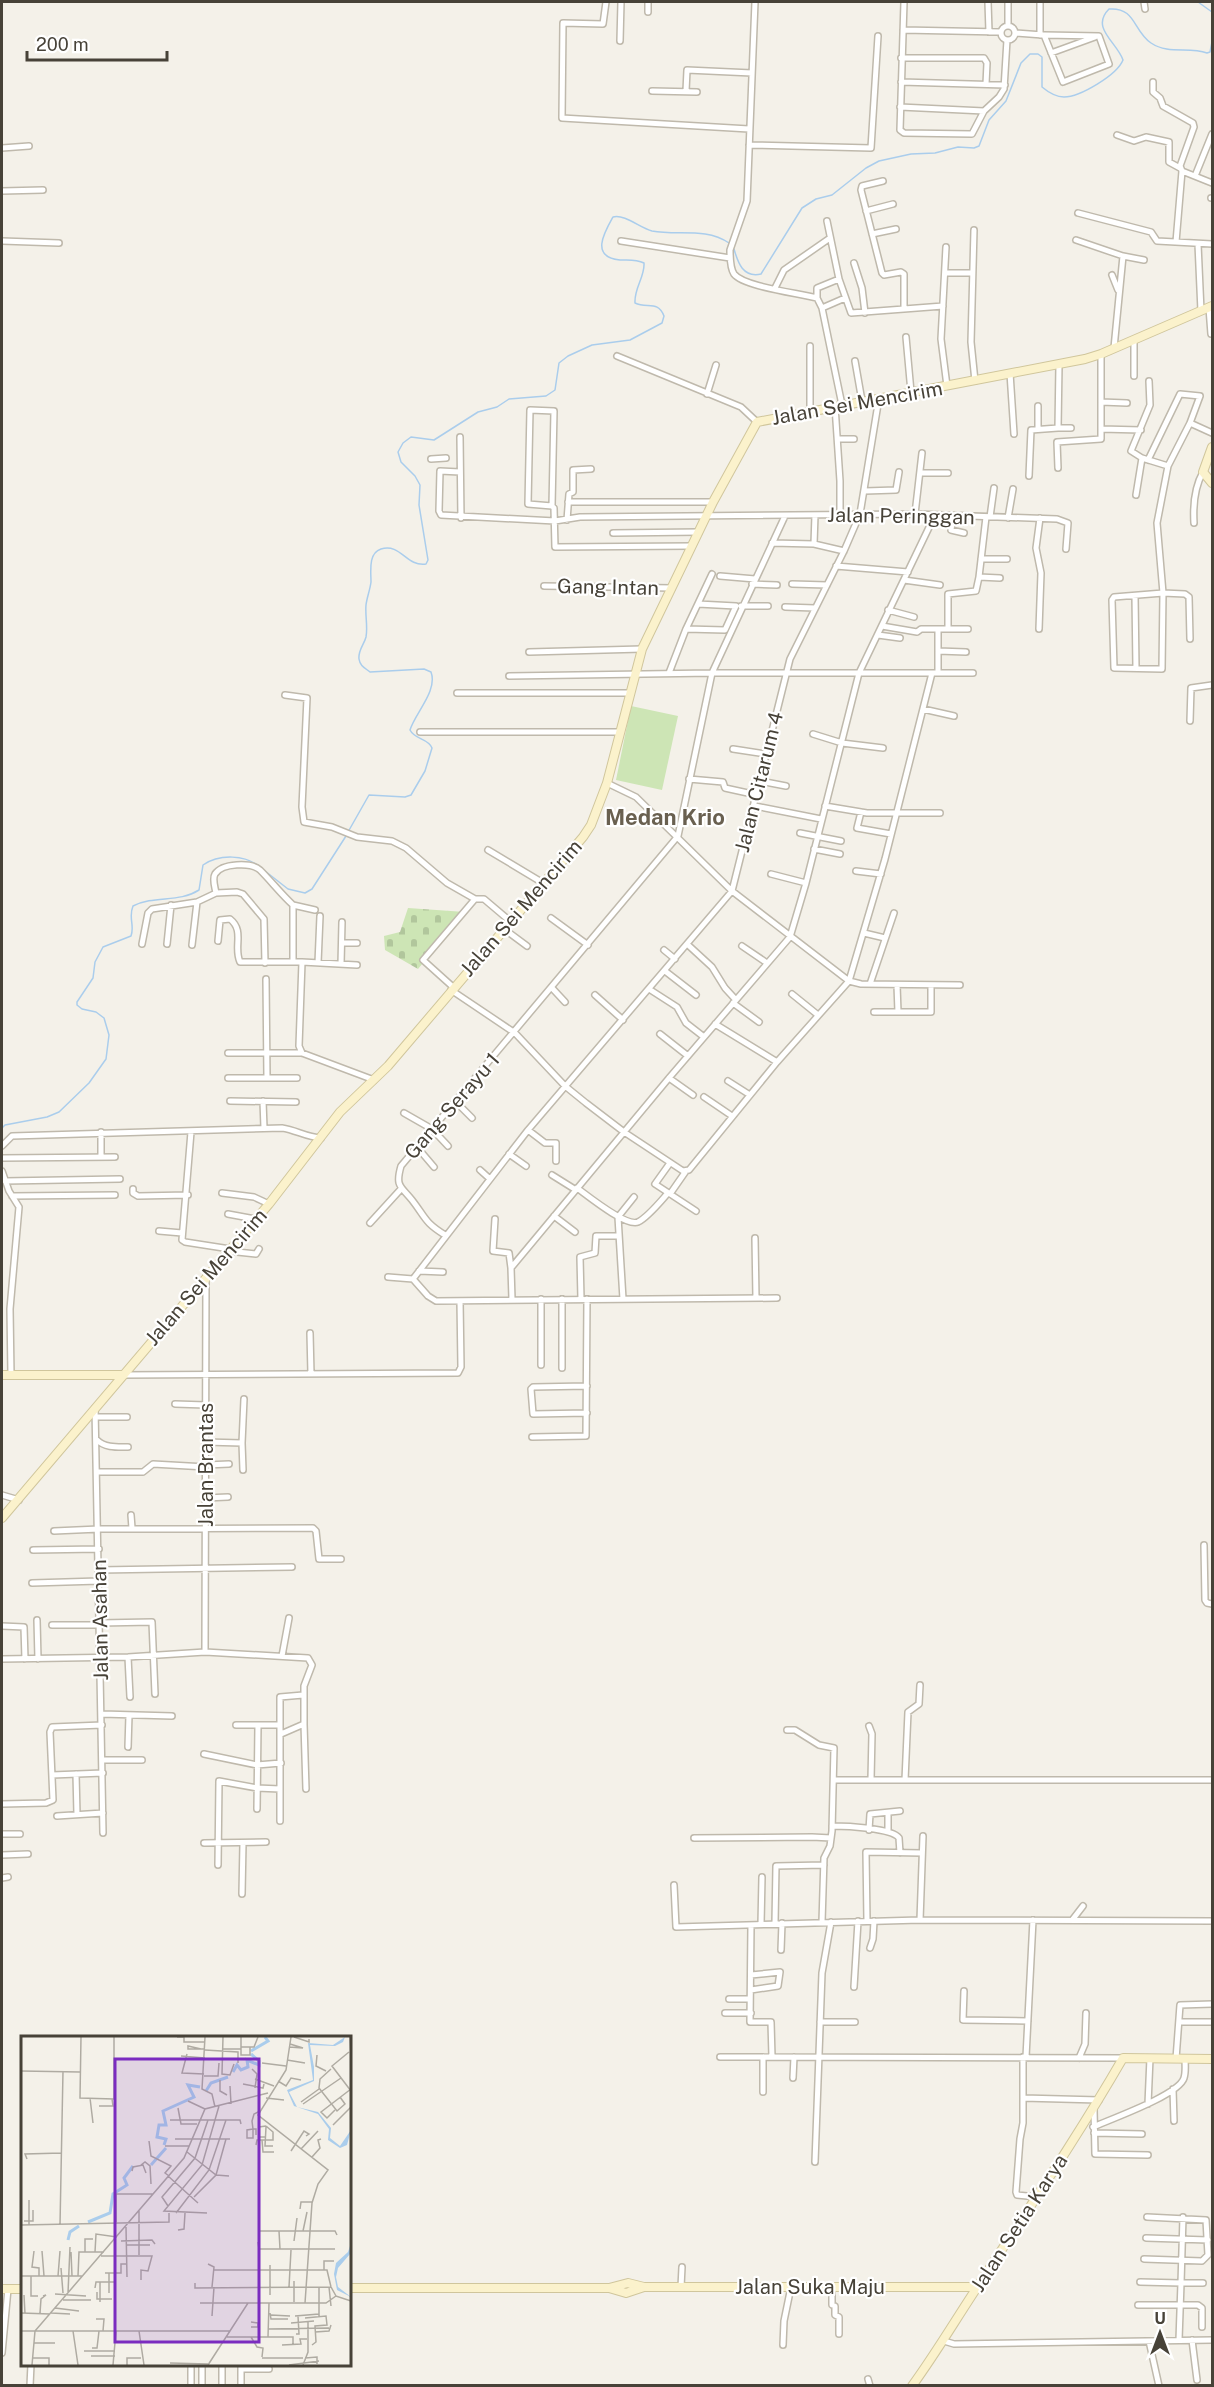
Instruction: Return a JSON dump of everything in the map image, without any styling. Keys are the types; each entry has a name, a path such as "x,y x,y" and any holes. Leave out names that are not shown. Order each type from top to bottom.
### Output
{"street":[{"path":"606,2 603,24 564,22 562,118 749,129"},
{"path":"620,41 621,2"},
{"path":"648,2 648,12"},
{"path":"755,2 747,201 731,248 730,258 734,274 749,284 817,298"},
{"path":"904,2 900,107 900,130 904,133 970,135 984,111 999,97 1005,85 1007,40"},
{"path":"988,2 989,32"},
{"path":"1008,2 1008,26"},
{"path":"1040,2 1042,35 1052,53 1061,80 1064,82 1109,64 1099,36"},
{"path":"1144,2 1145,9"},
{"path":"1000,32 1008,26"},
{"path":"1008,26 1012,27 1015,33"},
{"path":"903,30 1000,32"},
{"path":"1000,32 1007,40"},
{"path":"1015,33 1099,36"},
{"path":"1007,40 1011,39 1015,33"},
{"path":"749,145 870,147 878,36"},
{"path":"1052,53 1099,36"},
{"path":"901,58 984,58 987,63 986,84"},
{"path":"686,91 687,70 752,73"},
{"path":"901,82 1005,85"},
{"path":"1153,82 1153,92 1160,98 1163,106 1194,125 1181,170 1176,242"},
{"path":"652,91 697,92"},
{"path":"900,107 984,111"},
{"path":"1195,176 1212,134"},
{"path":"1118,135 1134,141 1146,137 1169,142 1171,144 1168,162 1212,183"},
{"path":"2,148 29,146"},
{"path":"883,181 861,188 883,275 901,272 904,274 904,309"},
{"path":"2,191 43,190"},
{"path":"866,211 893,204"},
{"path":"1078,213 1151,232 1157,241 1212,244"},
{"path":"827,221 839,279 851,314 943,306"},
{"path":"872,234 896,229"},
{"path":"974,230 971,342 975,381"},
{"path":"775,288 784,270 831,238"},
{"path":"1076,240 1124,256 1144,260"},
{"path":"2,241 59,243"},
{"path":"621,241 730,258"},
{"path":"1198,244 1211,334"},
{"path":"946,247 941,339 947,386"},
{"path":"1114,348 1124,256"},
{"path":"854,263 862,288 865,313"},
{"path":"945,273 972,273"},
{"path":"1112,275 1119,291"},
{"path":"839,279 816,289 822,308 838,406 840,515"},
{"path":"822,308 845,298"},
{"name":"Jalan Sei Mencirim","path":"2,1518 96,1413 122,1376 269,1204 340,1112 388,1066 583,837 591,825 607,783 642,649 713,502 757,422 810,410 1059,365 1101,354 1208,308"},
{"path":"906,337 911,392"},
{"path":"1134,340 1134,376"},
{"path":"810,346 810,410"},
{"path":"1058,468 1057,442 1100,440 1101,354"},
{"path":"617,356 741,407 757,422"},
{"path":"855,362 862,401"},
{"path":"707,394 716,365"},
{"path":"1058,428 1059,365"},
{"path":"1010,374 1014,434"},
{"path":"1149,381 1150,405 1131,451 1145,459 1168,466"},
{"path":"1136,495 1145,459 1180,394 1200,396 1190,423 1168,466 1157,523 1162,593 1163,667 1113,667 1112,600 1114,597 1162,593 1188,595 1190,639"},
{"name":"Jalan Citarum 4","path":"732,891 790,659 837,566 860,514 879,398"},
{"path":"1101,402 1127,403"},
{"path":"1038,406 1038,429"},
{"path":"552,506 528,504 530,410 554,411 552,506 557,547 692,546"},
{"path":"1190,423 1212,433"},
{"path":"1029,476 1031,430 1071,428"},
{"path":"1101,429 1141,430"},
{"path":"430,459 442,459 440,514 461,518 460,437"},
{"path":"838,439 854,439"},
{"path":"1194,523 1194,499 1198,480 1212,448"},
{"path":"915,514 922,453"},
{"path":"567,520 569,494 573,492 574,469 591,469"},
{"path":"440,471 460,472"},
{"path":"865,490 896,490 899,472"},
{"path":"1203,472 1212,483"},
{"path":"920,473 948,473"},
{"path":"948,628 948,594 976,591 994,488"},
{"path":"1008,518 1013,489"},
{"path":"568,502 713,502"},
{"name":"Jalan Peringgan","path":"461,518 555,521 580,517 860,514 1040,518 1057,519 1068,523 1066,549"},
{"path":"814,544 815,515"},
{"path":"511,1268 790,937 806,883 859,673 935,515"},
{"path":"678,836 712,673 741,606 785,516"},
{"path":"953,516 951,530 964,533"},
{"path":"1039,629 1041,573 1036,548 1040,518"},
{"path":"613,532 699,532"},
{"path":"772,543 814,544 844,551"},
{"path":"981,559 1007,559"},
{"path":"837,566 908,572"},
{"path":"669,673 686,629 712,574"},
{"path":"720,576 777,585"},
{"path":"979,577 1000,578"},
{"path":"904,580 940,585"},
{"path":"792,584 827,585"},
{"name":"Gang Intan","path":"544,586 672,588"},
{"path":"1135,596 1136,668"},
{"path":"686,629 725,630 736,606 698,604"},
{"path":"741,606 768,606"},
{"path":"785,607 815,608"},
{"path":"888,610 914,617"},
{"path":"882,626 914,632 948,628 969,629"},
{"path":"552,1175 618,1217 636,1223 655,1209 777,1062 849,981 881,874 923,709 935,673 938,630"},
{"path":"878,635 900,638"},
{"path":"529,652 642,649"},
{"path":"938,651 966,652"},
{"path":"509,676 669,673 974,673"},
{"path":"1190,721 1191,688 1212,685"},
{"path":"457,693 630,693"},
{"path":"285,695 308,698 303,820 306,823 339,830 349,835 392,840 406,848 447,883 475,899 484,899 510,921"},
{"path":"923,709 954,716"},
{"path":"420,732 620,732"},
{"path":"813,734 842,742 883,748"},
{"path":"733,749 766,754"},
{"path":"689,779 723,782 725,788 757,795"},
{"path":"760,781 786,786"},
{"path":"607,783 636,796 732,891 849,981 857,984 960,985"},
{"path":"755,806 821,819"},
{"path":"825,806 861,812 940,813"},
{"path":"861,812 858,828 891,834"},
{"path":"800,833 841,841"},
{"name":"Gang Serayu 1","path":"401,1189 399,1179 401,1166 515,1033 678,836"},
{"path":"814,849 840,854"},
{"path":"488,850 543,883"},
{"path":"216,893 214,878 216,872 224,867 235,865 254,866 259,868 275,889 293,905 315,910"},
{"path":"856,871 881,874"},
{"path":"771,874 806,883"},
{"path":"413,1279 508,1154 732,891"},
{"path":"142,944 149,911 171,905 197,902 216,893 237,892 243,894 262,915 265,963"},
{"path":"475,899 423,960 452,989 515,1033 565,1086 624,1132 686,1172"},
{"path":"192,945 197,902"},
{"path":"167,944 171,905"},
{"path":"293,905 293,962"},
{"path":"870,984 894,913"},
{"path":"318,963 320,916"},
{"path":"551,918 588,945"},
{"path":"218,941 220,920 230,919 238,931 240,962 357,965"},
{"path":"341,964 342,922"},
{"path":"504,928 527,946"},
{"path":"864,933 885,938"},
{"path":"342,943 357,943"},
{"path":"687,944 708,963 734,1001 759,1022"},
{"path":"742,946 767,963"},
{"path":"664,950 675,959"},
{"path":"302,962 299,1046 302,1053"},
{"path":"665,971 696,995"},
{"path":"266,980 267,1078"},
{"path":"897,985 897,1011"},
{"path":"874,1012 931,1012 931,985"},
{"path":"552,988 565,1002"},
{"path":"649,989 678,1007 684,1021 704,1037"},
{"path":"792,994 818,1015"},
{"path":"595,995 623,1020"},
{"path":"715,1024 777,1062"},
{"path":"660,1034 688,1056"},
{"path":"228,1053 302,1053 374,1080"},
{"path":"228,1078 297,1078"},
{"path":"669,1078 693,1095"},
{"path":"728,1081 750,1095"},
{"path":"704,1097 732,1116"},
{"path":"230,1101 296,1102"},
{"path":"262,1101 264,1128"},
{"path":"456,1102 472,1118"},
{"path":"404,1113 432,1129 448,1146"},
{"path":"2,1146 12,1136 101,1132 264,1128 292,1130 305,1136 321,1138"},
{"path":"528,1130 546,1143 556,1143 556,1161"},
{"path":"191,1131 183,1241 256,1254 259,1250"},
{"path":"101,1132 101,1157"},
{"path":"417,1147 434,1167"},
{"path":"508,1154 526,1166"},
{"path":"2,1158 115,1157"},
{"path":"670,1163 655,1184 696,1211"},
{"path":"480,1170 490,1179"},
{"path":"2,1171 12,1196 18,1203 19,1220 10,1309 11,1375"},
{"path":"5,1181 120,1179"},
{"path":"133,1189 133,1193 138,1196 188,1195"},
{"path":"370,1223 401,1189 428,1223 445,1235"},
{"path":"222,1193 254,1197 269,1204"},
{"path":"12,1196 115,1196"},
{"path":"623,1299 618,1217 634,1197"},
{"path":"228,1214 255,1219"},
{"path":"554,1216 575,1232"},
{"path":"495,1219 493,1251 509,1253 512,1299"},
{"path":"159,1231 182,1233"},
{"path":"532,1437 584,1437 586,1434 587,1386 580,1257 595,1253 596,1236 619,1236"},
{"path":"755,1238 756,1298"},
{"path":"419,1271 443,1272"},
{"path":"388,1276 413,1279 432,1299 460,1301 777,1298"},
{"name":"Jalan Brantas","path":"205,1652 206,1277"},
{"path":"541,1299 541,1365"},
{"path":"562,1299 562,1368"},
{"path":"2,1375 458,1373 461,1367 460,1301"},
{"path":"310,1333 311,1374"},
{"path":"587,1386 532,1387 531,1389 533,1414 587,1413"},
{"path":"243,1470 244,1399"},
{"path":"175,1404 206,1405"},
{"path":"96,1413 127,1417"},
{"name":"Jalan Asahan","path":"96,1413 104,1833"},
{"path":"97,1440 103,1445 128,1447"},
{"path":"205,1442 242,1443"},
{"path":"97,1472 142,1472 153,1464 206,1466 230,1464"},
{"path":"2,1495 19,1500"},
{"path":"205,1498 228,1497"},
{"path":"131,1515 132,1528"},
{"path":"54,1531 99,1528 313,1528 316,1531 319,1559 341,1559"},
{"path":"1204,1545 1206,1601 1212,1604"},
{"path":"33,1550 99,1549"},
{"path":"99,1570 292,1567"},
{"path":"32,1583 99,1581"},
{"path":"282,1656 289,1618"},
{"path":"37,1620 38,1659"},
{"path":"52,1624 151,1622 155,1694"},
{"path":"2,1626 24,1627 25,1659"},
{"path":"2,1659 128,1657 205,1652 310,1659 312,1665 304,1683 303,1695 306,1789"},
{"path":"128,1657 130,1697"},
{"path":"905,1780 908,1716 910,1711 919,1704 920,1685"},
{"path":"280,1821 280,1696 303,1695"},
{"path":"102,1714 172,1716"},
{"path":"128,1747 129,1714"},
{"path":"281,1734 304,1724"},
{"path":"2,1804 50,1802 53,1797 50,1732 52,1727 102,1725"},
{"path":"236,1725 280,1725"},
{"path":"257,1809 258,1725"},
{"path":"869,1726 872,1734 871,1779"},
{"path":"787,1730 795,1730 819,1745 834,1747 832,1827 824,1865 822,1922"},
{"path":"204,1754 258,1765 280,1763"},
{"path":"103,1760 142,1760"},
{"path":"52,1774 103,1773"},
{"path":"76,1774 77,1814"},
{"path":"834,1780 1212,1780"},
{"path":"218,1865 219,1781 257,1788 280,1789"},
{"path":"869,1830 870,1814 900,1811"},
{"path":"57,1815 103,1813"},
{"path":"888,1813 888,1832"},
{"path":"832,1827 849,1826 898,1835 900,1852"},
{"path":"2,1834 20,1834"},
{"path":"920,1920 923,1836"},
{"path":"694,1838 831,1838"},
{"path":"204,1843 266,1842"},
{"path":"242,1894 243,1843"},
{"path":"867,1921 866,1854 868,1852 922,1853"},
{"path":"2,1855 28,1854"},
{"path":"775,1923 776,1866 824,1865"},
{"path":"761,1924 762,1877"},
{"path":"674,1885 676,1927 920,1920 1212,1921"},
{"path":"1073,1919 1083,1906"},
{"path":"1033,1920 1023,2123 1016,2192 1017,2195 1037,2196"},
{"path":"854,1987 858,1921"},
{"path":"870,1948 874,1921"},
{"path":"815,2162 822,1973 831,1922"},
{"path":"781,1950 782,1923"},
{"path":"751,1925 750,2022 771,2023 772,2056"},
{"path":"751,1975 780,1972 778,1986 751,1989"},
{"path":"964,1991 963,2020 1028,2021"},
{"path":"729,1999 750,1999"},
{"path":"1094,2130 1148,2104 1173,2089 1185,2077 1180,2059 1181,2005 1212,2004"},
{"path":"726,2013 751,2013"},
{"path":"1079,2058 1085,2044 1086,2013"},
{"path":"820,2022 855,2022"},
{"path":"1179,2022 1212,2022"},
{"path":"720,2057 1212,2059"},
{"path":"763,2057 763,2092"},
{"path":"793,2078 794,2057"},
{"name":"Jalan Setia Karya","path":"912,2385 949,2343 977,2287 1094,2109 1124,2058"},
{"path":"1148,2104 1150,2058"},
{"path":"1173,2089 1174,2121"},
{"path":"1023,2098 1099,2100"},
{"path":"1094,2109 1094,2153 1097,2156 1148,2155"},
{"path":"1094,2130 1142,2134"},
{"path":"1144,2259 1206,2259 1208,2255 1206,2220 1147,2217"},
{"path":"1179,2340 1182,2217"},
{"path":"1146,2238 1208,2240"},
{"path":"681,2287 682,2267"},
{"path":"1140,2282 1203,2283"},
{"name":"Jalan Suka Maju","path":"351,2288 609,2288 628,2283 644,2288 977,2287"},
{"path":"783,2344 784,2321 790,2287"},
{"path":"832,2288 832,2305 835,2306 835,2315 839,2317 839,2334"},
{"path":"2,2353 5,2289 21,2289"},
{"path":"1138,2305 1201,2306 1203,2327"},
{"path":"1192,2340 1197,2380"},
{"path":"949,2343 1212,2340"},
{"path":"1149,2342 1159,2385"},
{"path":"30,2385 31,2366"},
{"path":"191,2366 191,2385"},
{"path":"202,2366 202,2385"},
{"path":"222,2366 222,2385"},
{"path":"241,2385 241,2367 269,2369"},
{"path":"868,2379 870,2385"}],"green space":[{"path":"631,706 678,716 662,790 616,780"},
{"path":"408,908 465,912 418,969 385,950 384,936 400,932"}],"waterway":[{"path":"1198,2 1212,12"},
{"path":"734,249 746,272 761,274 802,208 816,199 832,195 866,168 879,161 911,154 935,153 958,147 979,146 989,120 1006,101 1021,63 1030,54 1038,54 1042,57 1042,87 1055,95 1071,96 1097,84 1114,72 1123,60 1103,29 1102,22 1109,9 1124,12 1145,38 1158,47 1207,53 1210,52 1212,42"},
{"path":"348,832 369,795 405,797 411,795 425,771 432,748 428,742 415,736 410,730 429,694 431,672 424,669 370,672 359,659 366,637 366,605 374,554 381,549 388,548 394,549 419,564 426,564 428,560 419,505 420,485 415,476 401,462 398,452 403,443 411,437 434,440 478,412 497,407 509,399 546,396 555,390 559,363 568,356 592,345 630,340 662,323 664,316 659,308 635,303 644,263 611,258 602,249 603,237 613,217 627,219 652,231 701,233 729,243"},
{"path":"265,871 288,889 305,893 312,889 346,836"},
{"path":"2,1128 5,1125 47,1117 59,1112 89,1083 106,1059 109,1035 104,1018 96,1012 82,1009 77,1002 93,978 95,962 103,947 131,936 133,906 183,896 199,890 203,865 209,861 224,857 240,858 255,863 261,868"}],"district":[{"name":"Medan Krio","path":"665,817"}]}
